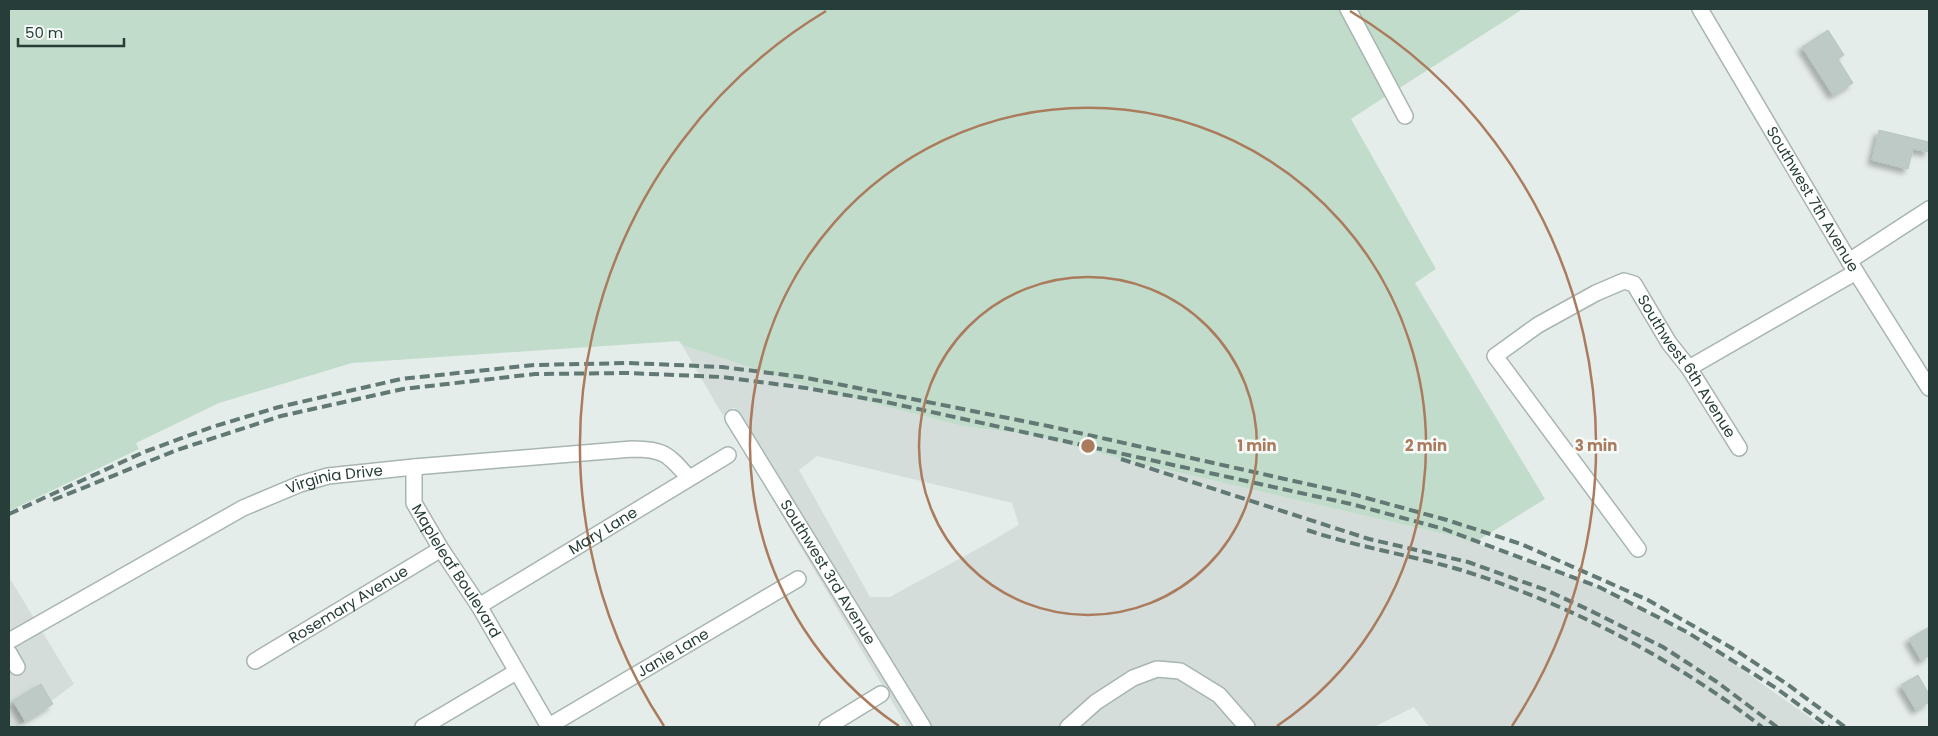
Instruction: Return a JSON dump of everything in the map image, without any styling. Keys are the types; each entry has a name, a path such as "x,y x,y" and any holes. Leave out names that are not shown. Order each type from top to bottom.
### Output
{"street":[{"path":"1348,9 1405,116"},
{"name":"Southwest 7th Avenue","path":"1700,9 1853,267 1929,388"},
{"path":"1690,368 1853,267 1929,209"},
{"name":"Southwest 6th Avenue","path":"1638,549 1495,356 1538,325 1596,292 1624,281 1634,284 1669,343 1690,368 1739,448"},
{"name":"Southwest 3rd Avenue","path":"733,418 923,727"},
{"name":"Virginia Drive","path":"9,641 251,504 300,484 328,476 414,467 632,449 654,449 671,457 689,478"},
{"name":"Mary Lane","path":"478,606 728,455"},
{"name":"Mapleleaf Boulevard","path":"414,467 414,503 440,549 478,606 549,727"},
{"name":"Rosemary Avenue","path":"255,661 440,549"},
{"name":"Janie Lane","path":"549,727 798,580"},
{"path":"9,653 17,667"},
{"path":"1068,727 1096,702 1133,678 1157,669 1180,671 1219,695 1248,727"},
{"path":"423,727 516,672"},
{"path":"827,727 881,694"}],"shaded area":[{"path":"682,345 817,389 962,426 1038,436 1129,461 1461,538 1595,586 1705,643 1823,727 1429,727 1414,707 1374,727 931,727 734,407 723,415 915,727 907,727 722,414","holes":["817,456 1012,503 1019,525 890,597 870,597 799,470"]},
{"path":"9,577 74,684 17,727 9,727"}],"green space":[{"path":"9,9 1340,9 1386,96 1351,119 1436,269 1415,283 1545,499 1474,543 1461,538 1129,461 1038,436 962,426 817,389 682,345 679,341 352,363 219,403 136,443 139,449 9,511"},
{"path":"1356,9 1523,9 1398,89"}],"building":[{"path":"1828,30 1844,55 1838,59 1853,83 1833,95 1802,47"},
{"path":"1879,130 1929,142 1929,152 1913,149 1908,169 1872,160"},
{"path":"1929,627 1929,656 1921,660 1909,639"},
{"path":"1918,675 1929,694 1929,702 1916,710 1901,685"},
{"path":"41,684 53,704 25,721 13,701"}],"railway":[{"path":"9,514 144,452 212,427 279,407 401,379 534,365 629,363 722,367 802,377 1048,426 1352,494 1447,520 1521,544 1648,600 1737,651 1787,684 1845,727"},
{"path":"53,500 177,450 281,416 403,389 535,374 627,373 722,377 806,388 886,402 1351,504 1444,529 1599,587 1687,632 1776,688 1829,727"},
{"path":"1121,459 1369,539 1468,562 1546,590 1663,647 1717,682 1777,727"},
{"path":"1307,530 1461,570 1541,599 1619,635 1656,656 1693,678 1762,727"}]}
